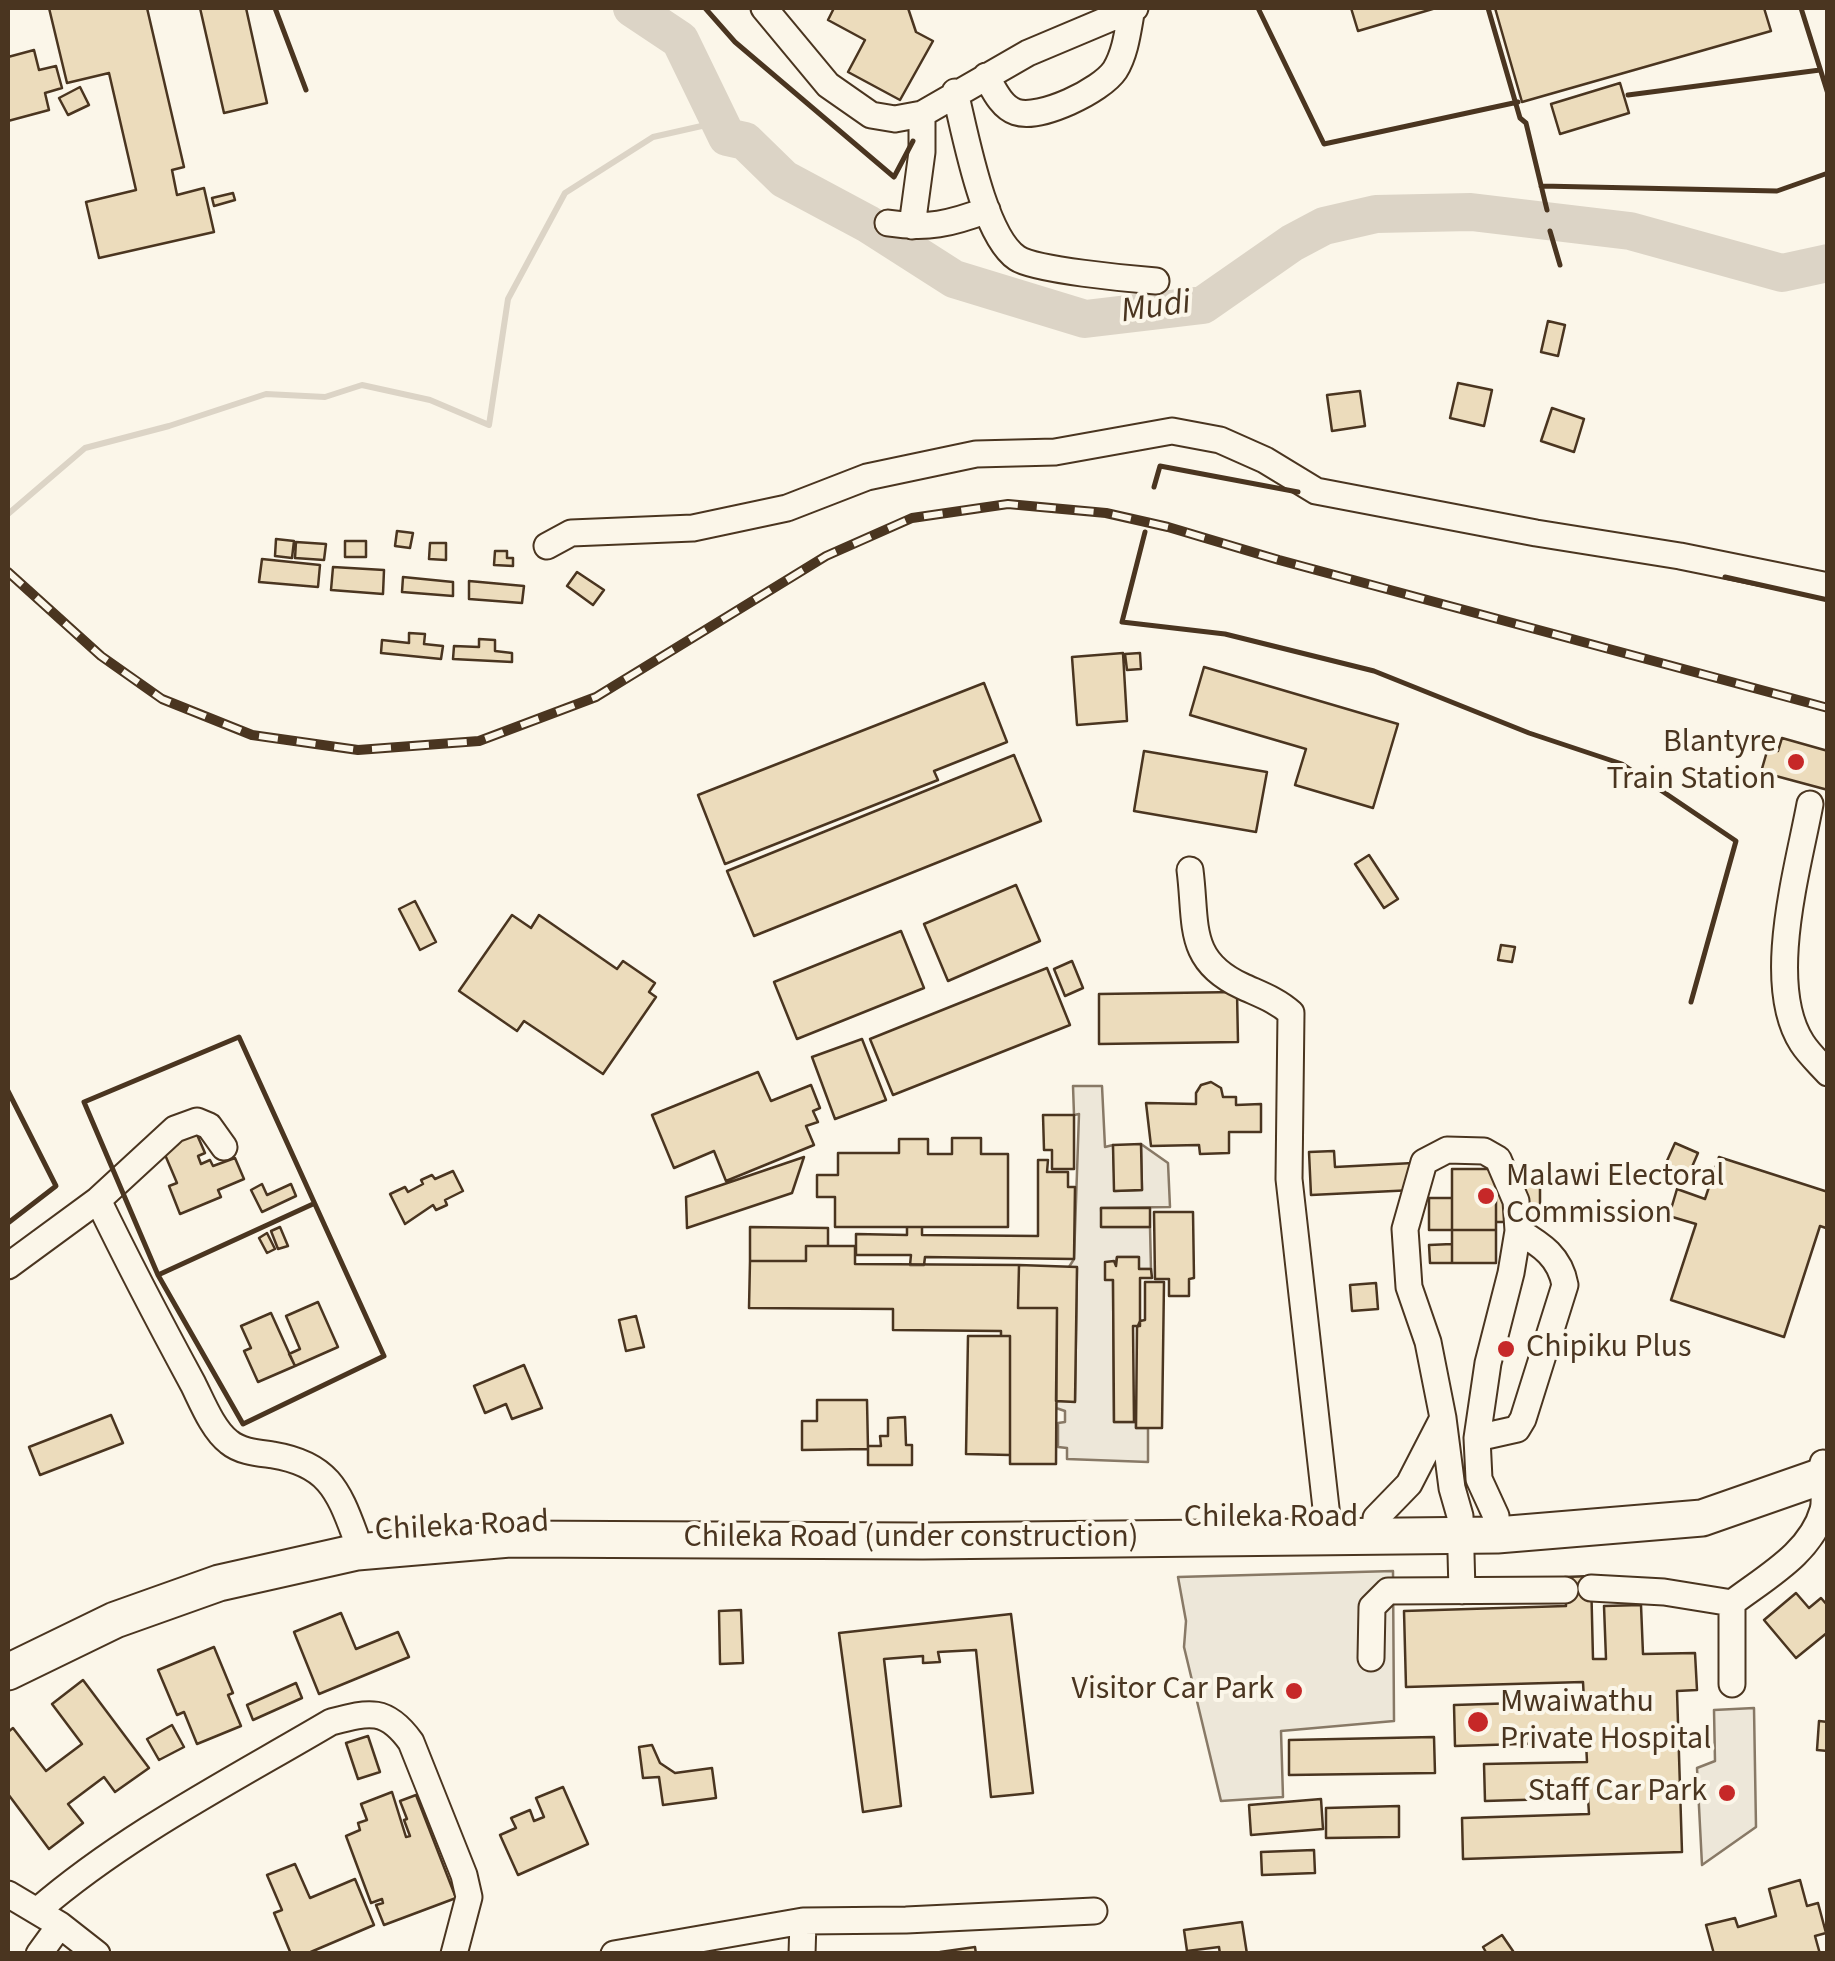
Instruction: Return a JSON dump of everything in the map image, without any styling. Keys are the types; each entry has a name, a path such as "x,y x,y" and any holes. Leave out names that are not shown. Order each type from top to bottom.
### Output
{"highway":[{"name":"Chileka Road","path":"8,1649 67,1619 180,1579 266,1552 355,1534 520,1522 946,1523 1327,1517 1497,1526 1654,1507 1825,1467"},
{"name":"Chileka Road (under construction)","path":"8,1672 115,1620 219,1583 357,1552 510,1539 942,1540 1461,1526"}],"street":[{"path":"764,8 828,85 871,115 895,119 922,114 1028,53 1134,8"},
{"path":"986,76 1002,102 1014,112 1036,113 1093,92 1114,71 1134,8"},
{"path":"955,92 979,188 1017,258 1063,269 1156,281"},
{"path":"922,114 922,152 900,225 948,225 988,210"},
{"path":"547,546 571,534 693,528 786,508 867,477 976,454 1055,452 1172,431 1220,440 1265,460 1316,491 1828,586"},
{"path":"1810,804 1782,959 1800,1041 1828,1073"},
{"path":"1190,870 1200,950 1217,974 1282,1004 1291,1013 1289,1179 1327,1517"},
{"path":"8,1266 98,1200 147,1152 186,1123 196,1121 209,1126 224,1147"},
{"path":"1462,1591 1461,1526 1428,1342 1408,1287 1405,1229 1424,1162 1447,1150 1484,1151 1498,1158 1516,1201 1518,1231 1488,1363 1477,1438 1479,1479 1497,1526"},
{"path":"98,1200 146,1298 210,1417 228,1442 248,1451 281,1456 328,1478 339,1492 355,1534"},
{"path":"1477,1438 1517,1430 1524,1419 1566,1286 1562,1266 1518,1231"},
{"path":"1376,1518 1409,1484 1443,1418"},
{"path":"1371,1658 1372,1607 1388,1591 1664,1592 1732,1603 1810,1540 1824,1506 1825,1467"},
{"path":"1732,1603 1732,1684"},
{"path":"37,1911 70,1882 126,1844 331,1722 365,1714 384,1716 400,1727 411,1742 464,1875 468,1897 454,1954"},
{"path":"8,1894 97,1954"},
{"path":"614,1954 803,1920 906,1920 1094,1911"},
{"path":"802,1954 803,1920"},
{"path":"39,1954 60,1926"}],"shaded area":[{"path":"1073,1086 1102,1086 1105,1147 1113,1145 1115,1191 1142,1190 1141,1144 1168,1163 1170,1207 1101,1208 1102,1227 1150,1227 1151,1269 1139,1269 1138,1257 1117,1257 1113,1280 1114,1422 1136,1422 1136,1428 1148,1428 1148,1462 1067,1459 1067,1448 1058,1447 1058,1423 1065,1422 1065,1411 1056,1408 1056,1401 1075,1401 1077,1268 1069,1267 1074,1259 1079,1114 1074,1115"},
{"name":"Visitor Car Park","path":"1393,1571 1394,1721 1281,1731 1283,1797 1221,1801 1184,1647 1186,1621 1178,1577"},
{"name":"Staff Car Park","path":"1754,1708 1756,1827 1702,1865 1697,1768 1715,1761 1714,1710"}],"building":[{"path":"49,8 147,8 184,167 172,170 177,195 204,188 214,232 99,258 86,202 136,190 109,73 67,83"},
{"path":"200,8 246,8 267,103 224,113"},
{"path":"834,8 908,8 916,32 933,41 900,100 848,72 865,40 828,20"},
{"path":"1351,8 1436,8 1358,31"},
{"path":"1495,8 1764,8 1771,31 1522,102"},
{"path":"34,50 39,70 56,66 62,88 45,93 49,110 8,121 8,57"},
{"path":"1620,83 1629,113 1560,134 1551,104"},
{"path":"80,87 89,105 68,115 59,98"},
{"path":"233,193 235,200 214,206 212,198"},
{"path":"1548,321 1565,325 1558,356 1541,352"},
{"path":"1458,383 1492,390 1484,426 1450,418"},
{"path":"1360,391 1365,426 1332,431 1327,395"},
{"path":"1552,408 1584,419 1574,452 1541,441"},
{"path":"397,531 413,533 410,548 395,546"},
{"path":"276,539 294,541 292,558 275,556"},
{"path":"345,541 366,541 366,557 345,557"},
{"path":"296,542 326,544 324,560 295,558"},
{"path":"430,543 446,543 446,560 429,559"},
{"path":"495,551 507,551 513,566 494,565"},
{"path":"262,559 320,565 318,587 259,582"},
{"path":"333,567 384,570 383,594 331,590"},
{"path":"577,572 604,590 593,605 567,586"},
{"path":"403,577 453,582 453,596 402,592"},
{"path":"469,581 524,586 522,603 469,599"},
{"path":"409,633 425,634 424,644 443,646 441,659 381,653 382,640 409,643"},
{"path":"479,639 495,640 495,651 512,653 512,662 453,659 454,646 479,647"},
{"path":"1123,653 1127,721 1077,725 1072,657"},
{"path":"1140,653 1141,669 1127,670 1125,654"},
{"path":"1204,667 1398,724 1373,808 1295,785 1306,749 1190,715"},
{"path":"984,683 1007,742 934,771 938,780 725,864 698,795"},
{"name":"Blantyre Train Station","path":"1782,738 1828,751 1828,790 1761,772 1768,748 1778,751"},
{"path":"1144,751 1267,772 1256,832 1134,811"},
{"path":"1014,755 1041,821 754,936 727,871"},
{"path":"1369,855 1398,899 1384,908 1355,864"},
{"path":"1016,885 1040,941 948,981 924,924"},
{"path":"415,901 436,942 420,950 399,909"},
{"path":"512,915 531,928 539,915 617,969 623,961 655,983 649,992 656,997 603,1074 524,1021 517,1031 459,991"},
{"path":"901,931 924,988 797,1039 774,982"},
{"path":"1501,945 1515,947 1512,962 1498,960"},
{"path":"1072,961 1083,988 1065,996 1054,969"},
{"path":"1047,968 1070,1025 893,1095 870,1039"},
{"path":"1237,992 1238,1042 1099,1044 1099,994"},
{"path":"862,1039 886,1100 835,1119 812,1057"},
{"path":"758,1072 771,1101 811,1085 820,1108 813,1111 818,1122 806,1126 814,1145 726,1181 714,1151 674,1168 652,1115"},
{"path":"1211,1082 1221,1088 1223,1097 1236,1097 1236,1105 1261,1104 1261,1132 1229,1132 1229,1153 1200,1154 1199,1145 1151,1146 1146,1103 1196,1104 1201,1085"},
{"path":"1043,1115 1074,1115 1074,1169 1052,1169 1052,1150 1044,1150"},
{"path":"195,1130 205,1153 198,1156 201,1164 210,1160 213,1166 235,1158 244,1179 218,1190 221,1197 180,1214 169,1186 177,1183 163,1150 178,1144 175,1138"},
{"path":"952,1138 981,1138 981,1154 1008,1154 1008,1227 835,1227 835,1197 817,1197 817,1175 838,1175 838,1153 899,1153 899,1139 928,1139 928,1154 952,1154"},
{"path":"1675,1143 1698,1153 1685,1183 1662,1172"},
{"path":"1141,1144 1142,1190 1114,1191 1113,1145"},
{"path":"1334,1151 1335,1167 1413,1163 1414,1190 1311,1195 1309,1152"},
{"path":"804,1157 792,1193 687,1228 686,1197"},
{"path":"1719,1157 1828,1192 1828,1222 1826,1228 1820,1226 1784,1337 1671,1300 1696,1224 1669,1216 1677,1189 1705,1199"},
{"path":"1038,1160 1048,1160 1047,1172 1068,1172 1068,1187 1075,1187 1074,1259 925,1257 924,1265 910,1265 911,1255 856,1255 856,1234 907,1235 907,1227 922,1227 922,1235 1038,1236"},
{"path":"1452,1169 1496,1169 1496,1230 1452,1230"},
{"path":"1496,1169 1540,1169 1540,1222 1496,1222"},
{"path":"453,1171 463,1191 445,1200 447,1205 436,1210 433,1205 405,1224 390,1194 405,1187 408,1192 423,1184 421,1180"},
{"path":"262,1184 267,1195 291,1184 296,1196 262,1212 251,1190"},
{"path":"1429,1198 1452,1198 1452,1230 1429,1230"},
{"path":"1101,1208 1150,1208 1150,1227 1101,1227"},
{"path":"1154,1212 1193,1212 1194,1278 1189,1279 1189,1296 1169,1296 1169,1279 1155,1279"},
{"path":"280,1227 288,1246 278,1249 271,1231"},
{"path":"750,1227 828,1228 828,1246 806,1246 806,1261 750,1261"},
{"path":"1452,1230 1496,1230 1496,1263 1452,1263"},
{"path":"267,1233 275,1249 267,1253 259,1238"},
{"path":"1452,1244 1452,1263 1430,1263 1429,1245"},
{"path":"806,1246 855,1246 855,1264 1019,1265 1018,1308 1057,1308 1056,1464 1010,1464 1010,1336 1001,1336 1001,1331 893,1330 893,1309 749,1308 750,1261 806,1261"},
{"path":"1117,1257 1139,1257 1139,1269 1151,1269 1152,1278 1140,1278 1140,1326 1133,1326 1134,1422 1114,1422 1113,1280 1105,1280 1105,1262 1114,1261 1116,1266"},
{"path":"1019,1265 1077,1267 1075,1402 1056,1401 1057,1308 1018,1308"},
{"path":"1145,1282 1164,1282 1162,1428 1136,1428 1137,1328 1145,1320"},
{"path":"1376,1283 1378,1309 1352,1311 1350,1285"},
{"path":"318,1302 338,1347 295,1366 289,1354 300,1349 286,1316"},
{"path":"271,1313 295,1366 258,1382 244,1351 251,1348 241,1326"},
{"path":"636,1316 644,1347 626,1351 619,1320"},
{"path":"968,1336 1010,1336 1010,1455 966,1454"},
{"path":"524,1365 542,1408 512,1419 506,1404 485,1413 474,1386"},
{"path":"817,1400 867,1400 868,1449 802,1450 802,1421 817,1421"},
{"path":"111,1415 123,1443 40,1475 29,1447"},
{"path":"905,1417 906,1445 912,1445 912,1465 868,1465 868,1446 881,1446 880,1436 888,1436 888,1418"},
{"path":"1591,1576 1593,1659 1606,1659 1604,1606 1641,1605 1643,1654 1695,1653 1697,1690 1677,1691 1682,1852 1463,1859 1462,1818 1589,1814 1588,1798 1485,1801 1484,1764 1587,1762 1586,1742 1455,1746 1454,1705 1584,1701 1583,1682 1406,1687 1404,1611 1566,1606 1565,1577"},
{"path":"1796,1593 1809,1608 1821,1598 1828,1606 1828,1632 1796,1658 1764,1620"},
{"path":"741,1610 743,1663 720,1664 719,1611"},
{"path":"341,1613 356,1649 398,1632 409,1657 319,1694 294,1632"},
{"path":"1011,1614 1033,1793 991,1797 976,1650 938,1652 940,1662 923,1663 923,1656 884,1659 901,1806 863,1812 839,1633"},
{"path":"214,1647 233,1693 228,1695 241,1726 197,1744 184,1712 177,1715 158,1670"},
{"path":"83,1680 149,1768 115,1792 104,1777 68,1804 83,1823 49,1849 8,1794 8,1732 13,1728 46,1771 82,1744 52,1704"},
{"path":"296,1683 302,1698 253,1720 247,1705"},
{"path":"1819,1721 1828,1722 1828,1751 1817,1750"},
{"path":"172,1725 184,1747 159,1760 147,1739"},
{"path":"368,1736 380,1772 358,1779 346,1743"},
{"path":"1434,1737 1435,1773 1289,1775 1289,1740"},
{"path":"652,1745 660,1763 675,1773 712,1768 716,1798 663,1805 659,1777 643,1778 639,1747"},
{"path":"563,1787 588,1844 518,1875 500,1835 516,1828 511,1818 530,1810 534,1821 544,1817 536,1798"},
{"path":"392,1792 406,1837 410,1836 400,1801 416,1795 456,1898 384,1925 376,1905 383,1903 382,1899 371,1903 346,1836 360,1830 358,1823 367,1820 361,1804"},
{"path":"1321,1799 1323,1829 1251,1835 1249,1805"},
{"path":"1399,1806 1399,1837 1326,1838 1326,1808"},
{"path":"1314,1850 1315,1873 1262,1875 1261,1852"},
{"path":"295,1864 310,1898 355,1879 374,1925 306,1954 291,1954 274,1913 282,1910 267,1875"},
{"path":"1800,1880 1807,1906 1818,1903 1826,1933 1815,1936 1820,1954 1714,1954 1706,1925 1735,1918 1738,1927 1776,1916 1769,1889"},
{"path":"1242,1922 1247,1954 1220,1954 1219,1947 1187,1951 1184,1930"},
{"path":"1502,1935 1515,1954 1487,1954 1483,1947"},
{"path":"975,1947 976,1954 940,1954 940,1952"}],"waterway":[{"name":"Mudi","path":"632,8 680,40 727,137 745,141 784,179 868,224 954,279 1085,319 1203,305 1292,243 1324,226 1376,214 1471,212 1630,231 1782,273 1828,263"},
{"path":"8,514 85,448 266,394 325,397 362,385 430,400 489,425 508,299 565,193 653,137 706,125 762,157 808,203 880,244 1001,301 1105,323 1186,318 1286,234 1375,207 1452,210 1471,204 1630,231"}],"railway":[{"path":"8,572 101,656 162,699 252,735 358,750 479,741 596,697 826,556 912,518 1008,504 1106,513 1168,527 1828,708"}],"wall":[{"path":"275,8 306,90"},
{"path":"705,8 735,42 894,177 913,141"},
{"path":"1258,8 1324,144 1518,102"},
{"path":"1488,8 1520,118 1526,123 1547,210"},
{"path":"1801,8 1828,94"},
{"path":"1628,95 1820,70"},
{"path":"1541,186 1777,191 1828,173"},
{"path":"1550,231 1560,265"},
{"path":"1154,487 1160,466 1298,492"},
{"path":"1145,532 1122,622 1225,634 1374,671 1529,733 1622,764 1736,841 1691,1002"},
{"path":"1725,577 1828,600"},
{"path":"239,1037 384,1356 243,1424 158,1275 84,1102 239,1037"},
{"path":"8,1091 56,1186 8,1223"},
{"path":"158,1275 313,1204"}],"place":[{"name":"Blantyre Train Station","path":"1796,762"},
{"name":"Malawi Electoral Commission","path":"1486,1196"},
{"name":"Chipiku Plus","path":"1506,1349"},
{"name":"Visitor Car Park","path":"1294,1691"},
{"name":"Mwaiwathu Private Hospital","path":"1478,1722"},
{"name":"Staff Car Park","path":"1727,1793"}]}
